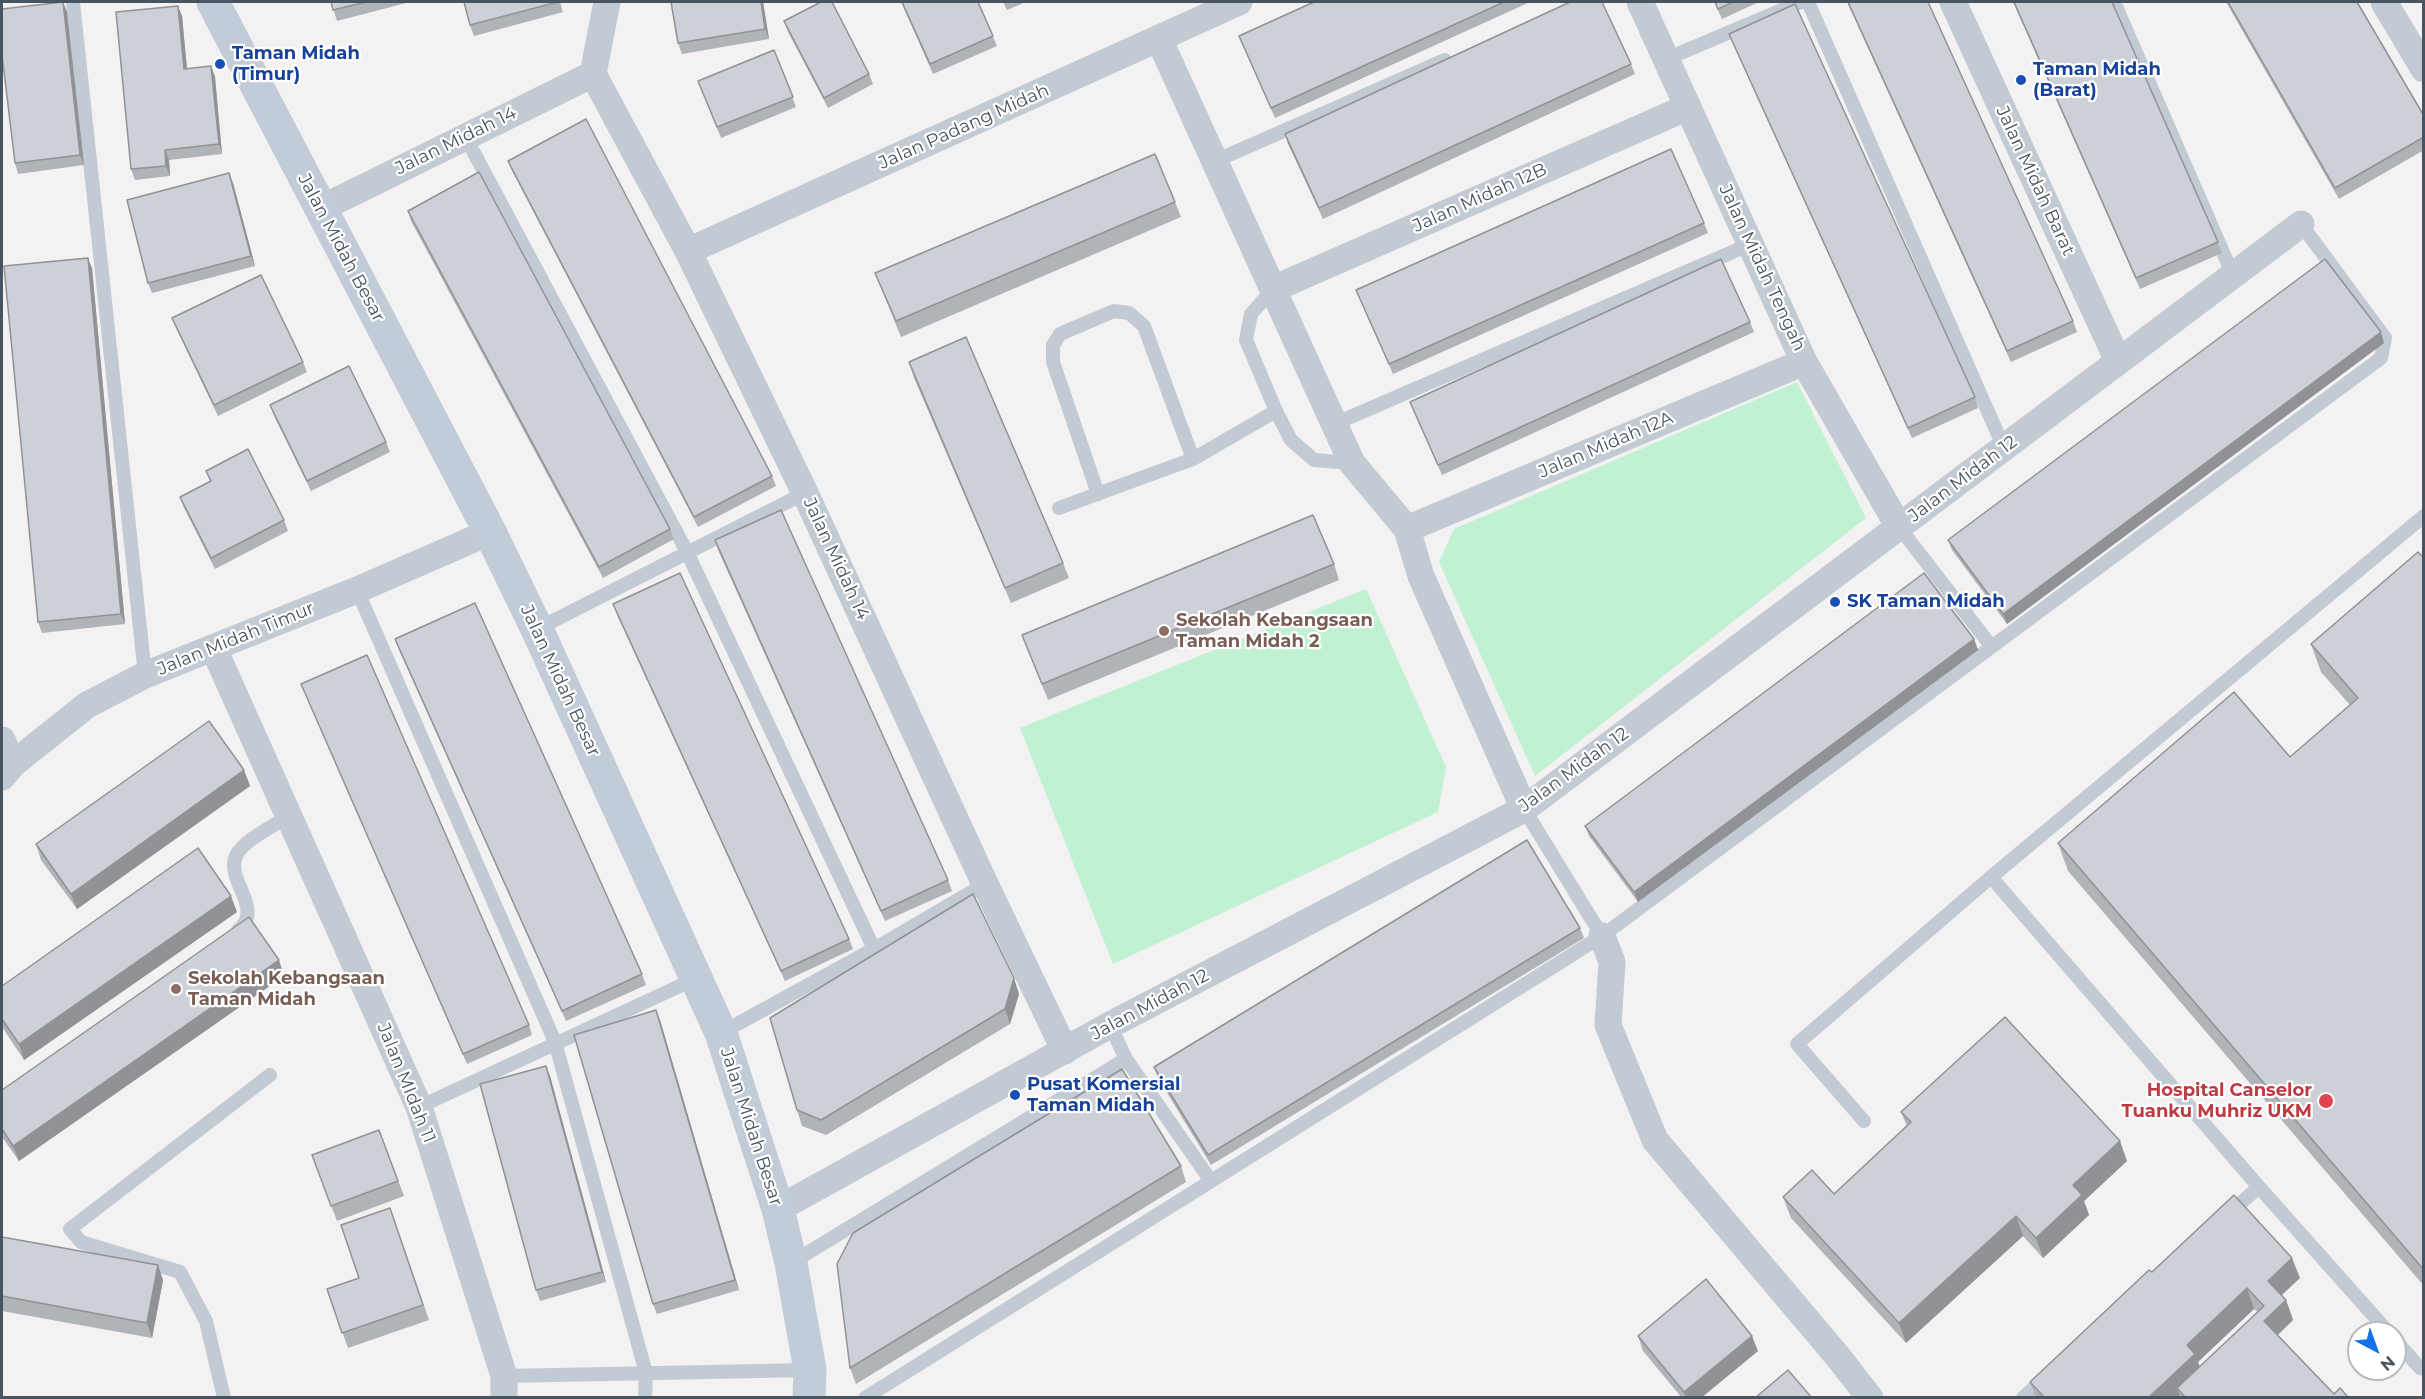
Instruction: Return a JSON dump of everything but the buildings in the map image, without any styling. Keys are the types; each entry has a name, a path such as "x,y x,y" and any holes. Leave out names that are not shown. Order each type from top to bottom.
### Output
{"street":[{"name":"Jalan Midah Besar","path":"213,2 490,532 698,978 721,1033 778,1209 791,1263 810,1384"},
{"path":"593,74 607,2"},
{"name":"Jalan Padang Midah","path":"688,251 1239,2"},
{"name":"Jalan Midah Tengah","path":"1640,2 1804,362 1899,527"},
{"name":"Jalan Midah Barat","path":"1953,2 2118,362"},
{"path":"2384,2 2424,69"},
{"path":"1159,39 1352,463 1407,529 1421,576 1524,809"},
{"name":"Jalan Midah 14","path":"320,209 593,74 688,251 805,493 985,884 1065,1051"},
{"name":"Jalan Midah 12B","path":"1273,289 1688,107"},
{"name":"Jalan Midah 12","path":"778,1209 1110,1025 1524,809 2301,224"},
{"name":"Jalan Midah 12A","path":"1407,529 1804,362"},
{"name":"Jalan Midah Timur","path":"5,760 87,705 145,675 357,590 490,532"},
{"name":"Jalan MIdah 11","path":"214,649 419,1107 504,1387"},
{"path":"1602,936 1612,962 1608,1025 1655,1140 1870,1398"}],"lane":[{"path":"73,2 145,675"},
{"path":"1666,59 1801,2"},
{"path":"1808,2 2004,448"},
{"path":"2114,2 2233,275"},
{"path":"1215,161 1461,53"},
{"path":"465,136 687,552 874,949"},
{"path":"865,1398 1602,936 2381,358 2385,338 2301,224"},
{"path":"1334,424 1751,244"},
{"path":"1273,289 1251,314 1246,340 1276,411 1291,440 1314,460 1352,463"},
{"path":"1098,494 1053,362 1053,345 1060,334 1114,311 1129,313 1144,326 1193,459"},
{"path":"1059,508 1193,459 1276,411"},
{"path":"537,629 805,493"},
{"path":"1863,1121 1797,1044 1991,877 2424,516"},
{"path":"1899,527 1991,646"},
{"path":"357,590 555,1042 645,1373 645,1398"},
{"path":"1524,809 1602,936"},
{"path":"228,938 245,925 249,916 235,867 236,856 247,843 289,816"},
{"path":"1991,877 2259,1187 2378,1321"},
{"path":"721,1033 874,949 985,884"},
{"path":"419,1107 555,1042 698,978"},
{"path":"1110,1025 1126,1059 1211,1181"},
{"path":"791,1263 1126,1059"},
{"path":"224,1398 206,1321 180,1272 81,1242 70,1229 270,1075"},
{"path":"2215,1226 2259,1187"},
{"path":"2407,1353 2424,1370"},
{"path":"2023,1398 2058,1366"},
{"path":"504,1387 645,1373 810,1384"}],"green space":[{"path":"1797,382 1866,518 1535,776 1439,562 1454,529"},
{"path":"1366,589 1446,767 1438,812 1113,964 1020,728"}],"place":[{"name":"Taman Midah (Timur)","path":"220,64"},
{"name":"Taman Midah (Barat)","path":"2021,80"},
{"name":"SK Taman Midah","path":"1835,602"},
{"name":"Sekolah Kebangsaan Taman Midah 2","path":"1164,631"},
{"name":"Sekolah Kebangsaan Taman Midah","path":"176,989"},
{"name":"Pusat Komersial Taman Midah","path":"1015,1095"},
{"name":"Hospital Canselor Tuanku Muhriz UKM","path":"2326,1101"}]}
